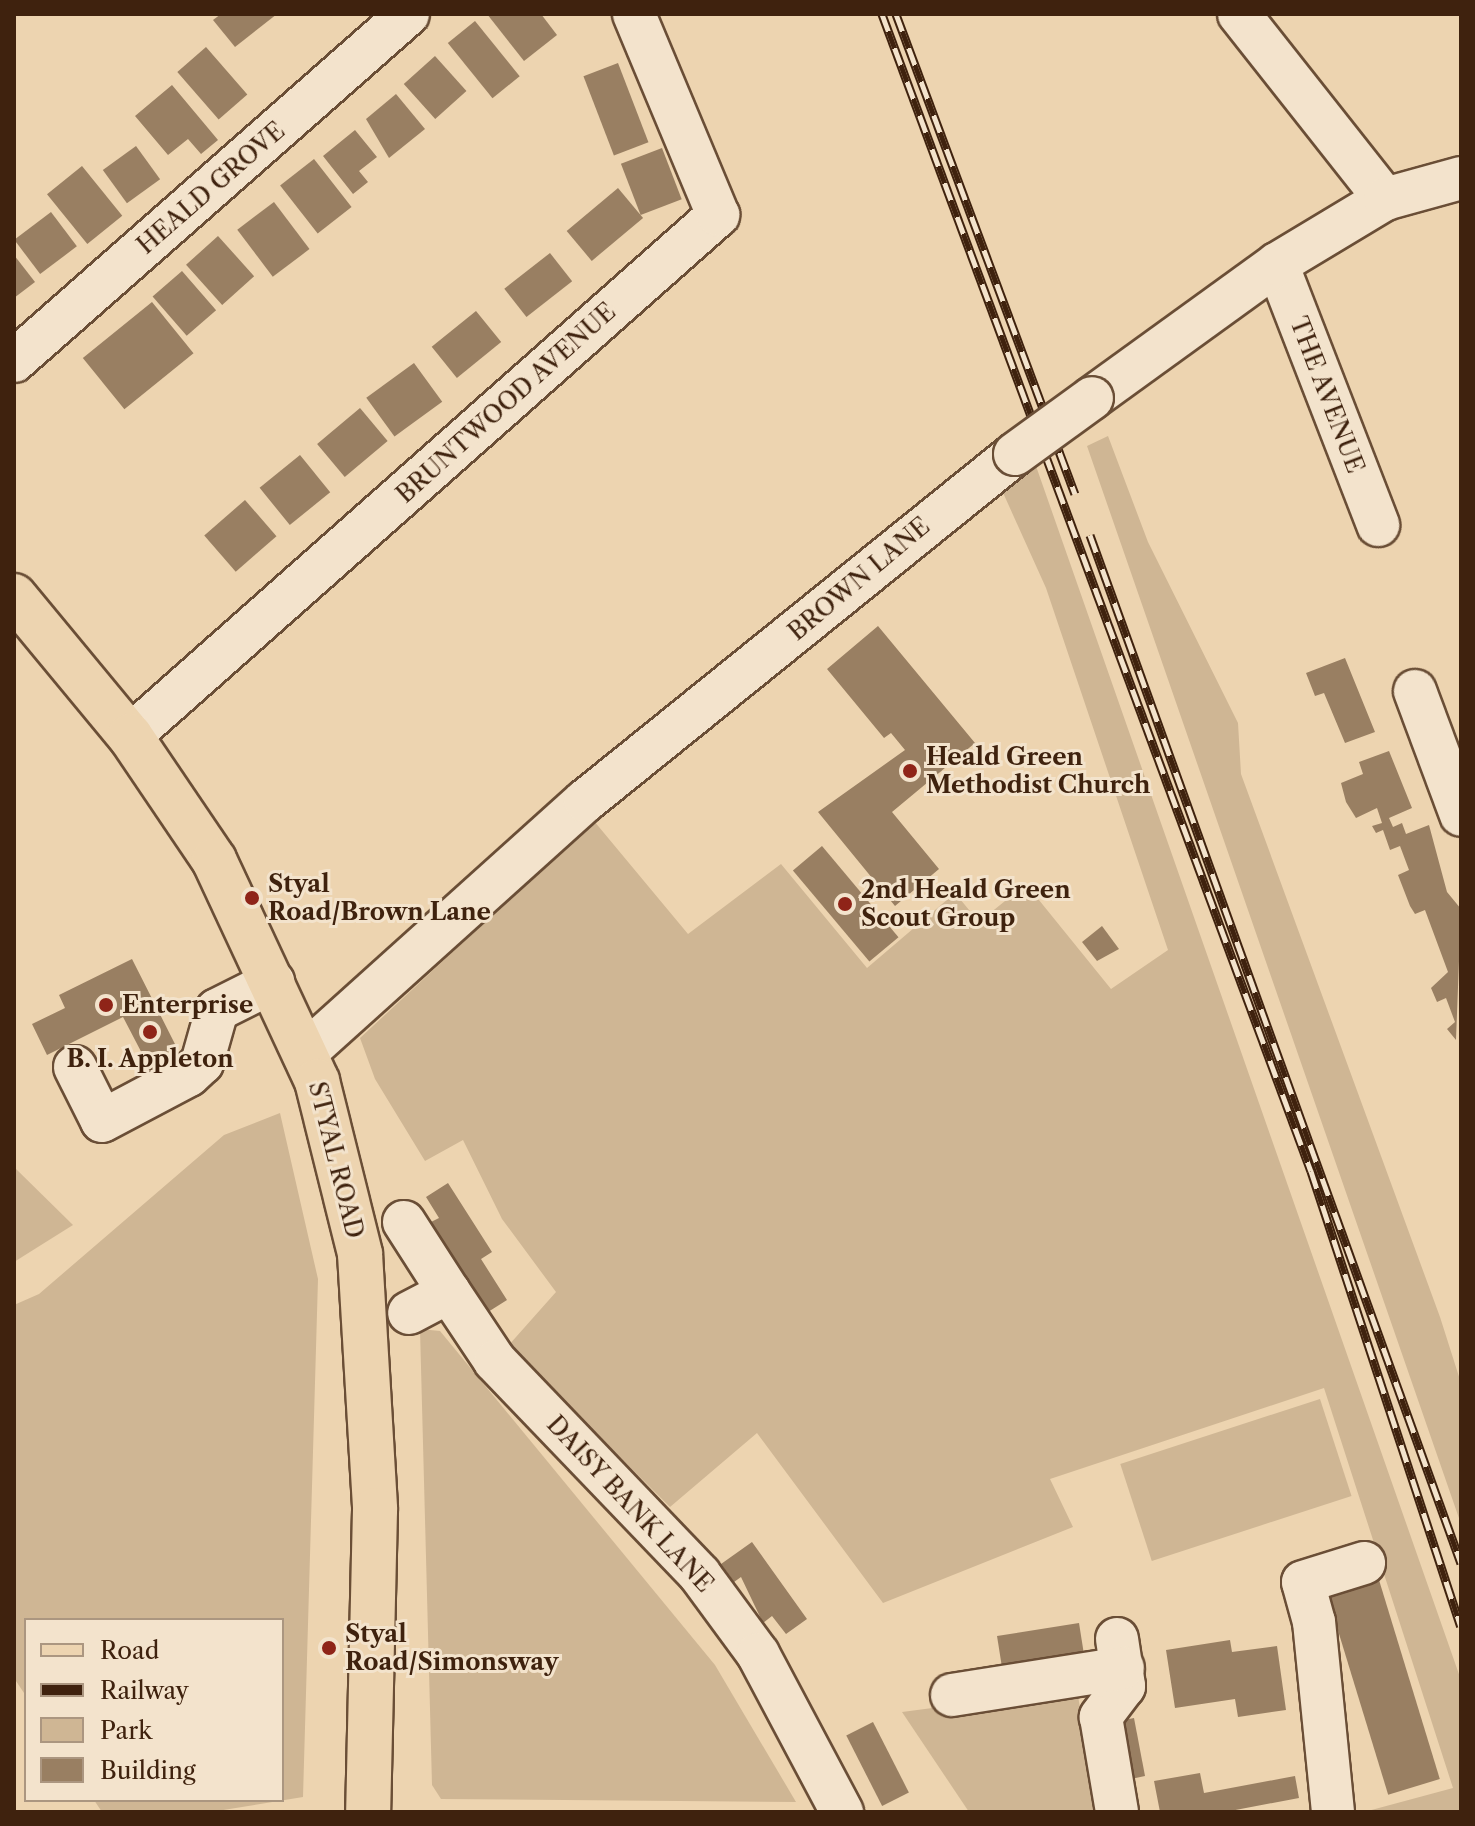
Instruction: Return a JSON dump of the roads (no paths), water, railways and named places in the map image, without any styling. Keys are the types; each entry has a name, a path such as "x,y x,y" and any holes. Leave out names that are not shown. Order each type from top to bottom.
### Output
{"main road":[{"name":"STYAL ROAD","path":"14,596 130,736 214,860 306,1052 360,1254 375,1510 368,1812"}],"street":[{"name":"HEALD GROVE","path":"14,361 408,14"},
{"name":"BRUNTWOOD AVENUE","path":"130,736 718,215 634,14"},
{"path":"1239,14 1385,199"},
{"name":"BROWN LANE","path":"306,1052 585,801 1015,454 1277,264 1385,199 1461,178"},
{"name":"THE AVENUE","path":"1277,264 1378,525"},
{"path":"1415,691 1461,815"},
{"path":"75,1067 102,1121 189,1075 202,1063 217,1010 273,982"},
{"name":"DAISY BANK LANE","path":"404,1222 495,1361 700,1575 758,1654 842,1812"},
{"path":"409,1313 449,1292"},
{"path":"1333,1812 1314,1622 1303,1582 1364,1563"},
{"path":"952,1695 1120,1654 1124,1686 1101,1717 1117,1812"}],"railway":[{"path":"882,14 1311,1171 1461,1626"},
{"path":"896,14 1075,494"},
{"path":"1090,535 1461,1563"}],"place":[{"name":"Heald Green Methodist Church","path":"910,771"},
{"name":"Styal Road/Brown Lane","path":"252,898"},
{"name":"2nd Heald Green Scout Group","path":"845,904"},
{"name":"Enterprise","path":"106,1005"},
{"name":"B. I. Appleton","path":"150,1032"},
{"name":"Styal Road/Simonsway","path":"329,1648"}]}
